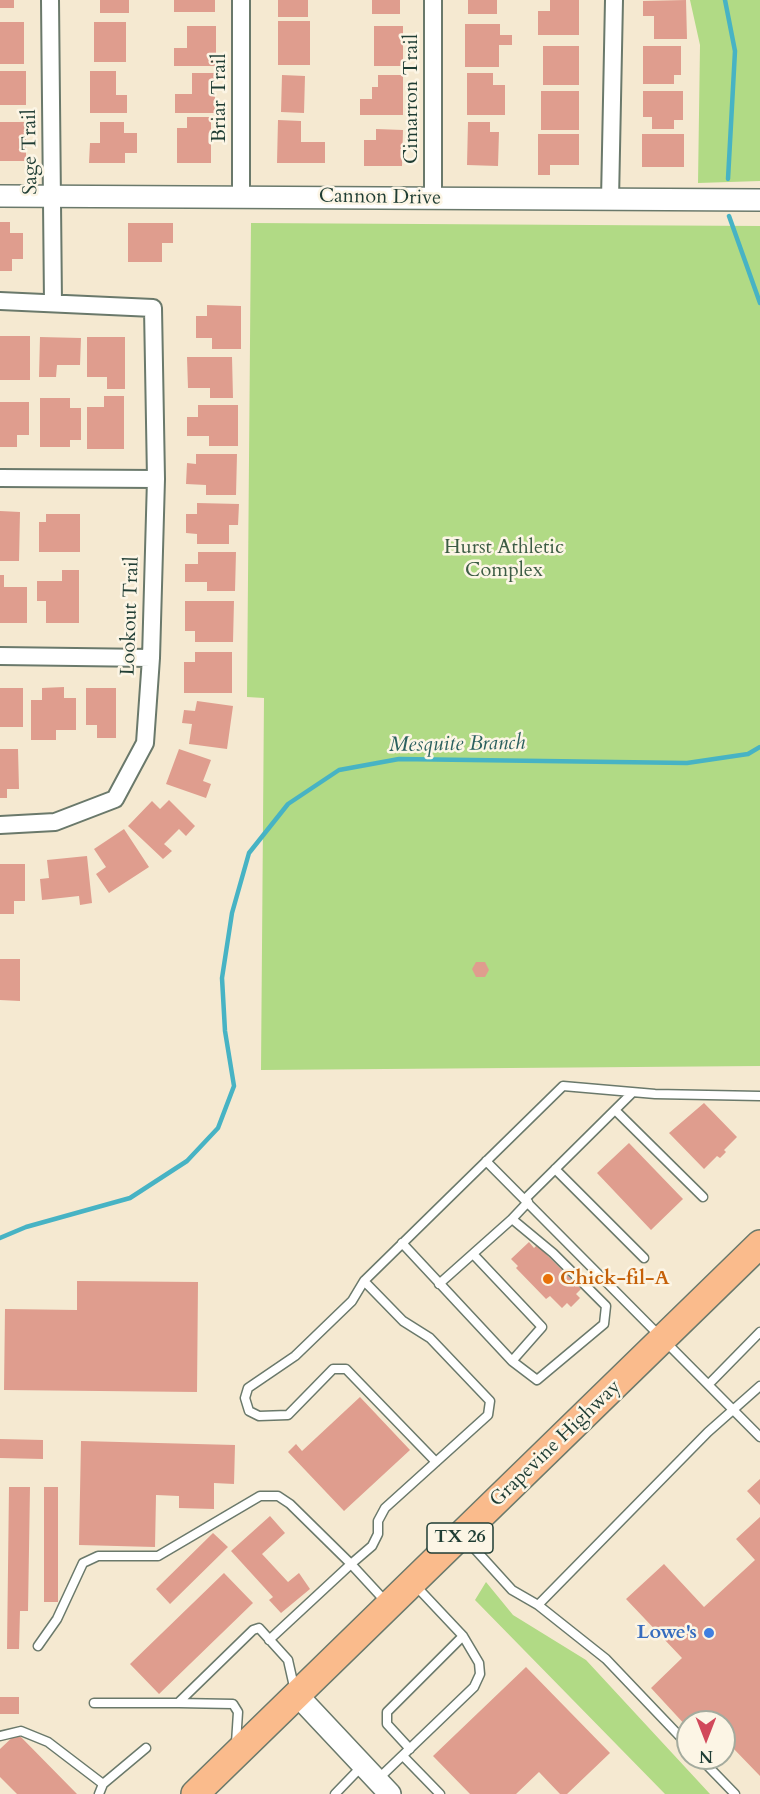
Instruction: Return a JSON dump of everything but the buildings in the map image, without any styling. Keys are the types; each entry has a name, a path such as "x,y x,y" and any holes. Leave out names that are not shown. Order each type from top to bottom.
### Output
{"main road":[{"name":"Grapevine Highway","path":"195,1794 390,1607 760,1244"}],"street":[{"name":"Sage Trail","path":"50,0 53,303"},
{"name":"Briar Trail","path":"241,0 241,196"},
{"name":"Cimarron Trail","path":"433,0 433,199"},
{"path":"610,200 614,0"},
{"name":"Cannon Drive","path":"0,196 760,200"},
{"path":"0,302 53,303"},
{"name":"Lookout Trail","path":"0,825 55,822 115,799 145,743 151,658 156,479 153,308 53,303"},
{"path":"0,478 156,479"},
{"path":"0,656 151,658"},
{"path":"298,1696 377,1780"}],"lane":[{"path":"436,1462 346,1369 333,1369 288,1414 259,1416 249,1411 245,1398 248,1388 295,1356 352,1301 364,1281 563,1086 581,1085 632,1093 760,1096"},
{"path":"439,1284 512,1219 555,1169 632,1093"},
{"path":"615,1110 703,1197"},
{"path":"486,1161 760,1437"},
{"path":"555,1169 644,1258"},
{"path":"402,1243 512,1360 537,1380 604,1324 606,1306 553,1253 512,1219"},
{"path":"473,1254 542,1327 512,1360"},
{"path":"269,1640 372,1546 378,1534 378,1521 385,1508 488,1415 490,1401 430,1338 403,1321 364,1281"},
{"path":"709,1384 760,1332"},
{"path":"538,1605 708,1432 760,1386"},
{"path":"38,1646 57,1619 83,1563 98,1556 158,1556 260,1496 278,1496 291,1504 390,1607"},
{"path":"463,1535 512,1590 538,1605 606,1659 676,1732"},
{"path":"335,1794 377,1780 474,1687 480,1674 479,1662 463,1636 413,1584"},
{"path":"178,1703 252,1630 259,1628 288,1660 291,1684 298,1696"},
{"path":"440,1794 387,1724 387,1712 463,1636"},
{"path":"94,1703 233,1704 238,1718 235,1755"},
{"path":"0,1736 21,1731 48,1742 103,1784"},
{"path":"99,1794 103,1784 146,1749"},
{"path":"712,1770 735,1794"}],"green space":[{"path":"690,0 760,0 760,181 698,183 700,45"},
{"name":"Hurst Athletic Complex","path":"251,223 760,226 760,1066 261,1070 264,698 247,697"},
{"path":"486,1582 513,1615 586,1660 676,1757 676,1770 688,1770 710,1794 665,1794 475,1600"}],"waterway":[{"name":"Mesquite Branch","path":"725,0 735,51 728,179"},
{"name":"Mesquite Branch","path":"729,216 760,303"},
{"name":"Mesquite Branch","path":"0,1238 26,1227 130,1198 187,1161 218,1128 234,1086 225,1031 222,978 232,913 249,853 288,804 339,770 399,759 687,763 748,754 760,747"}],"place":[{"name":"Chick-fil-A","path":"548,1279"},
{"name":"Lowe's","path":"709,1633"}]}
